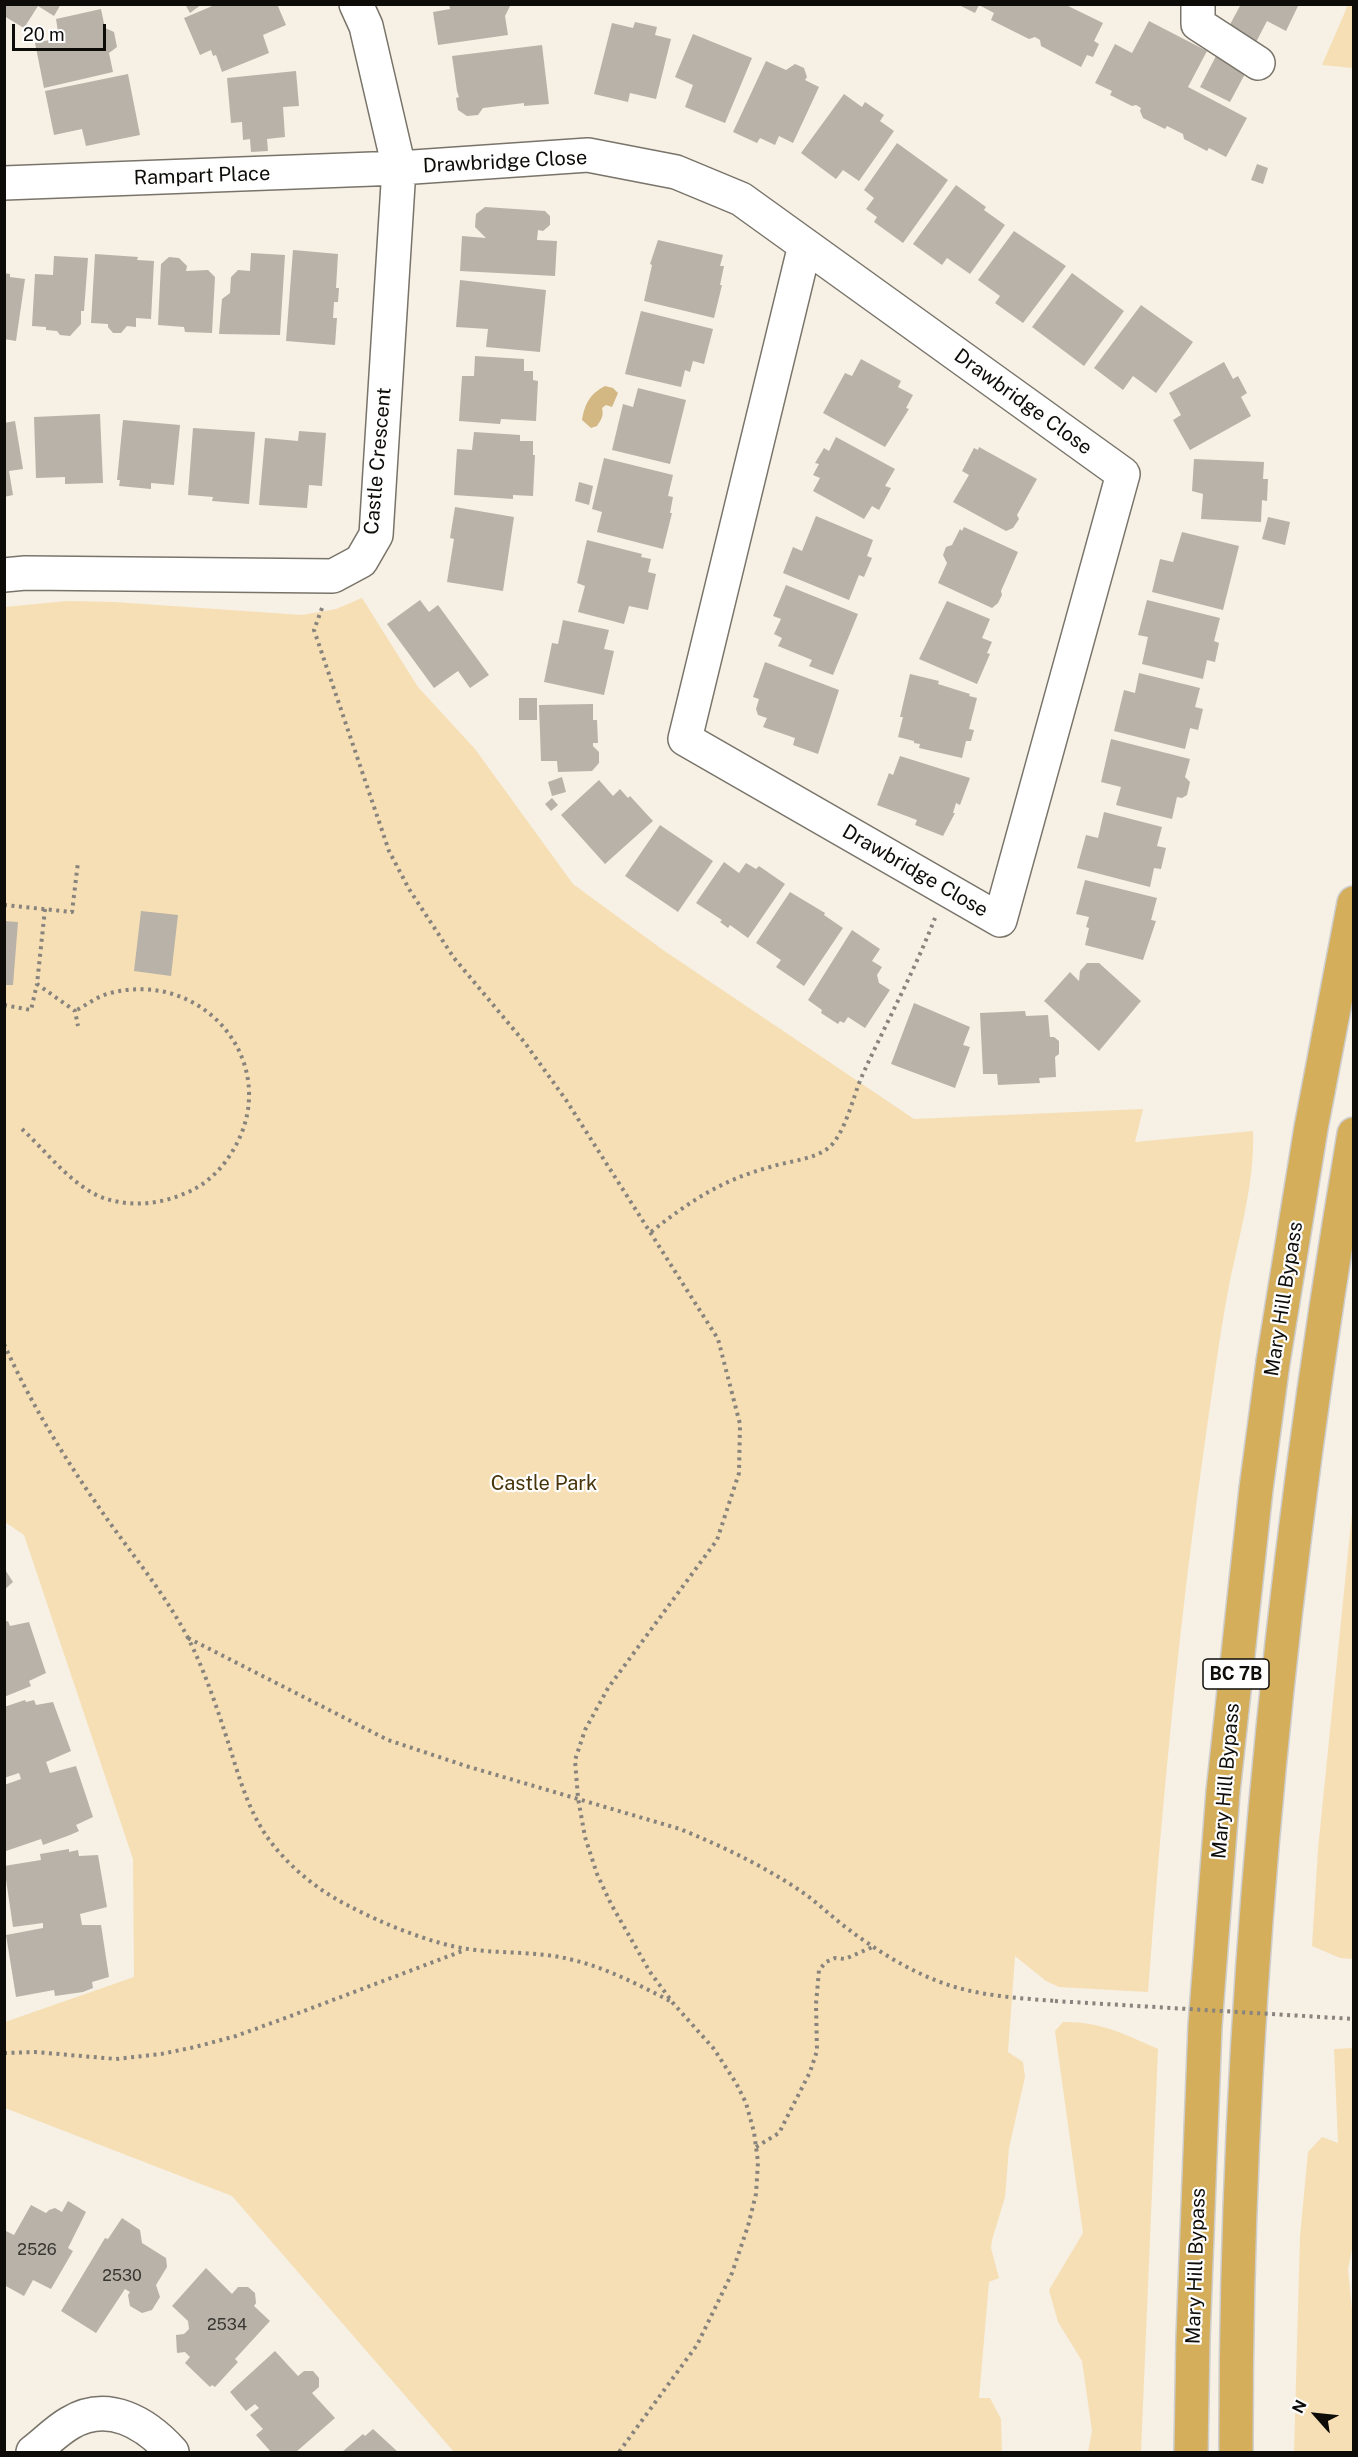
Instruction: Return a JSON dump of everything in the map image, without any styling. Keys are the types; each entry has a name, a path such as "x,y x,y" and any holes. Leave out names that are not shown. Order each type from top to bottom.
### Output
{"highway":[{"name":"Mary Hill Bypass","path":"1191,2452 1205,2026 1223,1792 1256,1489 1273,1362 1311,1128 1353,903"},
{"name":"Mary Hill Bypass","path":"1236,2452 1238,2283 1244,2111 1255,1927 1266,1796 1300,1486 1324,1308 1353,1134"}],"street":[{"name":"Castle Crescent","path":"4,575 25,573 333,576 361,561 376,535 399,168 366,26 356,4"},
{"path":"1196,5 1198,24 1258,63"},
{"name":"Drawbridge Close","path":"399,168 588,156 676,172 741,199 805,245 1123,474 1000,920 686,739 805,245"},
{"name":"Rampart Place","path":"4,183 399,168"},
{"path":"33,2452 69,2424 86,2416 100,2413 128,2418 145,2427 172,2452"}],"path":[{"path":"333,576 314,630 389,851 430,925 453,958 539,1062 566,1100 718,1339 740,1424 739,1473 717,1540 608,1688 578,1747 575,1760 578,1798 585,1837 597,1874 611,1904 650,1972 714,2049 736,2083 746,2103 758,2163 756,2194 732,2273 697,2345 649,2414 619,2452"},
{"path":"4,905 72,912 78,862"},
{"path":"651,1232 688,1203 710,1190 770,1167 817,1154 837,1138 862,1076 926,941 946,889"},
{"path":"4,1005 31,1010 37,984 45,909"},
{"path":"37,984 75,1011 78,1026"},
{"path":"22,1129 74,1181 102,1197 133,1204 165,1201 195,1190 222,1167 241,1137 249,1102 246,1067 230,1035 206,1009 175,993 140,988 105,994 75,1011"},
{"path":"4,1344 21,1383 48,1431 99,1508 159,1590 187,1637 201,1664 254,1815 274,1846 312,1884 347,1906 386,1923 466,1949 528,1953 571,1959 626,1979 673,2002"},
{"path":"187,1637 388,1740 466,1766 680,1829 742,1856 806,1895 849,1929 905,1966 944,1983 981,1993 1055,2001 1353,2019"},
{"path":"756,2147 778,2133 810,2072 817,2051 816,2004 819,1970 826,1962 835,1958 845,1959 875,1947"},
{"path":"4,2053 34,2052 116,2059 161,2054 195,2047 236,2036 466,1949"}],"green space":[{"path":"1348,5 1353,5 1353,68 1322,65"},
{"name":"Castle Park","path":"362,598 418,687 475,749 573,884 663,950 914,1119 1143,1109 1135,1142 1253,1131 1249,1191 1222,1327 1179,1643 1148,1992 1059,1987 1046,1981 1015,1956 1008,2052 1023,2062 1025,2077 1009,2148 1005,2197 992,2240 991,2248 999,2278 989,2282 979,2398 990,2398 1001,2419 1002,2452 454,2452 232,2196 5,2108 5,2022 134,1977 133,1859 24,1535 5,1522 5,607 67,601 114,602 302,615 336,609"},
{"path":"1353,1503 1354,1959 1340,1958 1312,1946 1318,1849"},
{"path":"1063,2022 1100,2026 1158,2049 1141,2452 1088,2452 1092,2431 1082,2361 1058,2322 1049,2290 1083,2233 1055,2031"},
{"path":"1353,2048 1354,2239 1348,2269 1354,2330 1353,2452 1294,2452 1300,2237 1308,2152 1322,2137 1338,2143 1334,2049"}],"shaded area":[{"path":"605,386 613,388 618,393 612,407 606,405 602,408 601,420 597,426 591,428 582,420 585,409 592,396"}],"building":[{"path":"4,4 61,4 54,16 38,6 24,28 4,16"},
{"path":"185,4 202,4 190,13"},
{"path":"217,4 277,4 286,25 263,35 269,53 222,72 216,55 213,56 211,50 200,55 184,18"},
{"path":"449,4 511,4 505,16 508,35 438,45 433,12 450,9"},
{"path":"957,4 1066,5 1103,23 1094,41 1099,44 1093,57 1087,55 1081,67 1041,46 1040,40 1035,37 1029,39 991,20 994,13 979,5 975,13"},
{"path":"1241,4 1244,6 1299,4 1286,31 1267,21 1254,46 1226,32"},
{"path":"101,9 105,28 114,32 117,47 109,53 113,72 44,88 35,43 59,38 56,19"},
{"path":"1149,21 1207,51 1188,87 1247,118 1226,157 1209,148 1207,151 1184,139 1183,134 1167,126 1165,129 1143,118 1141,108 1110,95 1112,91 1095,83 1115,44 1132,53"},
{"path":"635,22 657,27 655,35 671,39 656,99 630,93 628,102 594,94 612,23 633,28"},
{"path":"693,34 752,58 725,123 685,107 693,85 675,77"},
{"path":"542,45 549,104 524,106 524,103 483,108 478,115 467,116 458,110 456,98 459,97 452,56"},
{"path":"1216,56 1246,72 1230,102 1200,87"},
{"path":"766,61 786,70 795,64 804,68 807,77 805,80 819,87 793,143 779,136 775,145 760,138 757,143 733,132"},
{"path":"296,71 299,106 283,107 285,137 267,139 268,151 251,152 250,139 243,140 242,122 231,123 227,78"},
{"path":"128,74 140,135 86,146 82,129 54,135 45,91"},
{"path":"844,94 862,107 865,102 884,115 880,121 894,131 859,181 843,170 836,179 801,153"},
{"path":"897,143 948,180 903,243 874,222 877,217 866,209 874,198 864,190"},
{"path":"1257,164 1268,168 1263,184 1251,180"},
{"path":"956,185 986,207 984,210 1005,225 970,274 947,258 942,265 913,244"},
{"path":"485,207 545,211 550,216 550,225 543,231 538,230 537,240 557,241 555,276 460,271 462,236 486,238 475,227 476,214"},
{"path":"1014,231 1066,266 1023,323 995,303 1000,296 978,280"},
{"path":"658,240 723,255 720,266 724,266 720,285 722,285 714,318 644,301 652,265 650,264"},
{"path":"293,250 338,254 336,288 339,288 338,302 334,302 333,318 337,318 335,345 286,341"},
{"path":"251,253 285,255 280,335 219,334 222,299 230,293 231,277 238,270 250,271"},
{"path":"95,254 138,257 137,260 154,261 151,319 136,318 136,327 127,326 121,333 113,333 108,324 91,323"},
{"path":"54,256 88,258 81,324 70,336 46,330 46,327 32,326 35,274 53,275"},
{"path":"169,257 179,258 187,266 186,271 208,270 215,277 212,333 185,332 184,327 158,325 161,264"},
{"path":"4,273 10,274 10,277 25,279 16,341 4,339"},
{"path":"1072,273 1124,311 1084,366 1032,327"},
{"path":"460,280 546,290 540,352 486,347 488,329 456,327"},
{"path":"1141,305 1193,342 1156,393 1133,376 1123,390 1094,368"},
{"path":"641,311 713,329 704,364 693,361 690,372 685,370 681,387 625,374"},
{"path":"475,356 524,359 524,371 533,371 533,380 538,381 536,421 501,419 500,424 459,421 462,376 474,376"},
{"path":"861,359 901,381 898,387 913,395 906,408 909,409 885,447 823,413 845,373 852,376"},
{"path":"1224,362 1233,379 1238,376 1247,393 1241,397 1251,416 1190,450 1173,420 1181,415 1169,393"},
{"path":"638,388 686,400 670,464 612,450 623,404 633,407"},
{"path":"100,414 103,483 65,484 65,477 36,478 34,417"},
{"path":"123,420 180,425 174,485 151,483 151,489 119,486 120,480 117,480"},
{"path":"15,421 23,469 9,471 13,495 4,497 4,423"},
{"path":"193,428 255,432 249,504 212,501 213,497 188,495"},
{"path":"299,431 326,433 322,486 309,485 307,508 259,505 265,438 298,441"},
{"path":"474,432 520,435 520,441 533,441 533,455 535,455 533,496 513,495 513,499 454,495 457,449 472,450"},
{"path":"836,437 895,469 885,486 891,488 879,510 872,506 864,519 813,491 820,478 813,475 819,464 815,463 824,448 829,451"},
{"path":"979,447 1037,479 1017,515 1019,519 1013,528 1006,531 953,502 969,475 962,471 974,448 978,450"},
{"path":"604,458 673,475 668,496 673,497 670,513 672,513 663,549 597,532 602,512 592,509"},
{"path":"1194,459 1264,462 1263,479 1268,479 1267,501 1262,500 1261,522 1201,519 1203,494 1192,491"},
{"path":"579,482 593,486 589,505 575,501"},
{"path":"455,507 514,517 503,591 447,582 454,539 450,538"},
{"path":"816,516 873,540 867,556 872,558 864,577 859,575 849,600 783,573 793,547 802,551"},
{"path":"1268,517 1290,522 1285,545 1262,539"},
{"path":"964,527 1018,552 1001,591 1002,595 992,608 938,583 947,563 943,555 946,547 952,545 960,529 962,531"},
{"path":"1182,532 1239,546 1223,610 1152,592 1160,559 1173,562"},
{"path":"587,540 642,554 641,557 651,559 648,572 656,574 648,610 629,606 624,624 578,612 585,586 577,583"},
{"path":"786,585 858,614 833,675 809,666 812,660 778,646 782,638 774,634 781,619 773,616"},
{"path":"420,600 429,612 438,605 489,675 470,688 458,671 434,688 387,624"},
{"path":"1147,600 1220,618 1214,641 1219,643 1215,662 1207,660 1203,679 1142,664 1148,637 1138,635"},
{"path":"947,601 990,619 982,638 992,642 987,653 990,654 977,684 919,659"},
{"path":"563,620 609,630 604,649 614,651 604,695 544,682 552,643 558,644"},
{"path":"765,662 839,690 818,754 793,745 795,738 763,727 767,718 758,715 756,709 759,699 753,697"},
{"path":"1139,673 1200,688 1195,707 1203,709 1198,730 1190,728 1185,749 1114,731 1124,690 1135,693"},
{"path":"910,674 939,681 938,684 977,698 969,729 974,730 971,741 966,741 962,758 919,748 920,744 898,737"},
{"path":"519,698 537,698 537,720 519,720"},
{"path":"593,704 593,720 597,720 598,743 593,743 593,746 599,752 599,763 592,771 558,772 557,761 541,761 539,705"},
{"path":"1111,739 1190,759 1185,777 1190,782 1187,795 1182,798 1177,797 1172,819 1116,805 1121,787 1101,782"},
{"path":"900,756 970,778 960,805 956,803 953,813 955,813 943,836 915,825 917,820 877,805 889,773 893,775"},
{"path":"562,777 566,792 552,796 548,782"},
{"path":"599,780 613,796 620,789 628,798 630,796 653,821 605,864 561,815"},
{"path":"552,798 558,805 551,811 545,804"},
{"path":"1104,812 1162,827 1157,846 1166,848 1161,869 1154,868 1150,887 1077,868 1086,835 1098,838"},
{"path":"660,825 713,861 678,912 625,876"},
{"path":"724,862 739,873 746,863 756,869 759,866 785,884 748,938 730,925 728,928 720,922 722,920 696,903"},
{"path":"1085,880 1157,898 1151,920 1156,921 1143,960 1085,945 1089,917 1076,914"},
{"path":"790,892 825,913 824,915 843,928 804,986 776,967 781,960 756,943"},
{"path":"141,911 178,915 171,976 134,971"},
{"path":"4,921 18,922 13,985 4,985"},
{"path":"852,930 880,949 872,961 882,967 877,975 879,983 890,990 865,1028 848,1017 844,1023 840,1021 838,1024 821,1013 822,1010 808,1000"},
{"path":"1087,963 1099,963 1141,1001 1099,1051 1044,1001 1070,972 1079,981 1080,971"},
{"path":"914,1003 970,1027 963,1045 970,1047 955,1088 891,1064"},
{"path":"1025,1011 1026,1016 1048,1015 1050,1037 1059,1041 1059,1054 1055,1057 1056,1077 1039,1078 1040,1083 998,1085 997,1074 983,1074 980,1013"},
{"path":"4,1568 13,1582 4,1590"},
{"path":"8,1621 10,1626 29,1622 46,1673 29,1681 31,1686 4,1697 4,1622"},
{"path":"25,1700 26,1702 34,1700 36,1705 53,1702 71,1751 46,1762 50,1773 76,1766 93,1817 76,1825 79,1831 70,1835 43,1845 41,1839 6,1851 4,1785 21,1779 19,1773 4,1778 4,1707"},
{"path":"69,1849 69,1852 78,1850 79,1856 98,1855 107,1907 80,1914 82,1925 101,1925 109,1977 92,1982 93,1988 83,1992 55,1996 54,1990 16,1997 6,1935 43,1928 43,1923 13,1927 4,1866 41,1860 40,1854"},
{"path":"68,2201 86,2212 68,2248 73,2251 51,2289 33,2280 24,2296 4,2285 4,2230 14,2235 31,2205 46,2213 55,2208 62,2212"},
{"path":"122,2218 140,2230 142,2243 166,2258 167,2267 156,2285 160,2297 152,2310 142,2313 130,2306 128,2295 130,2292 125,2289 96,2333 61,2311 105,2238 108,2239"},
{"path":"206,2268 232,2294 238,2287 248,2287 255,2293 254,2306 270,2321 235,2359 238,2362 215,2387 212,2385 210,2387 185,2363 190,2357 185,2352 177,2353 176,2335 184,2334 189,2329 188,2321 172,2306"},
{"path":"275,2351 298,2376 304,2371 313,2371 319,2378 319,2387 312,2393 335,2418 296,2452 271,2452 256,2435 263,2429 250,2415 259,2408 255,2404 246,2411 230,2392"},
{"path":"373,2429 398,2452 342,2452 363,2434 365,2436"}]}
